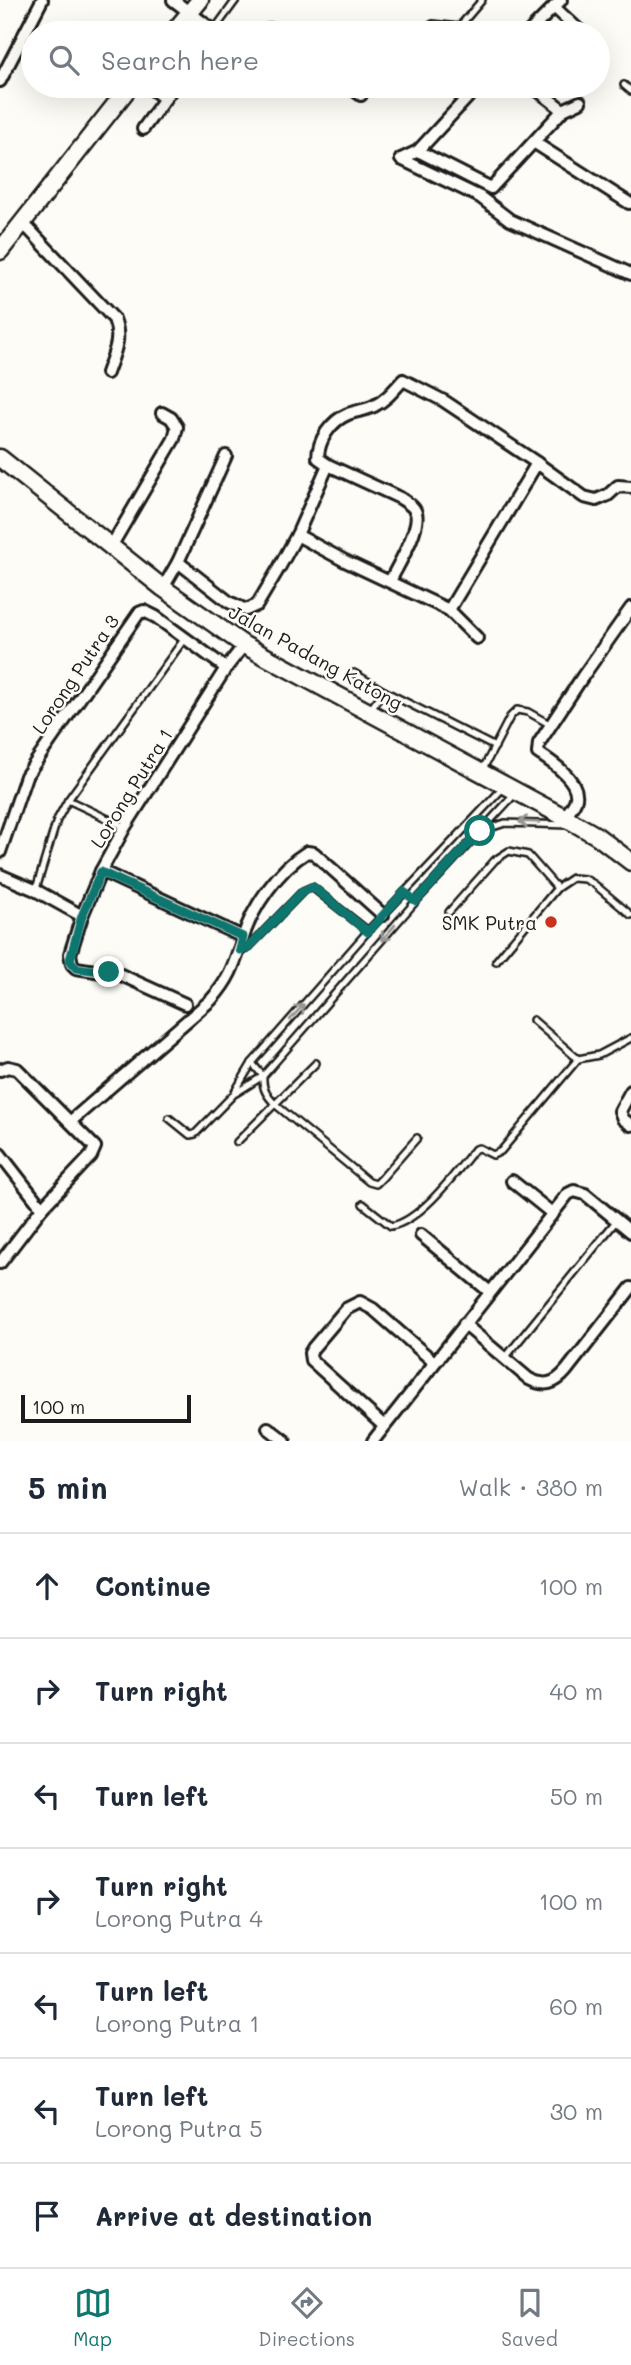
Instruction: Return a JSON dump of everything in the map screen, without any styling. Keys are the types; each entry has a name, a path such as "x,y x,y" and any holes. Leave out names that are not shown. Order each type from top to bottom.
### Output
{"street":[{"path":"31,21 42,0"},
{"path":"173,0 200,21"},
{"path":"183,21 200,0"},
{"path":"540,21 557,3 572,21"},
{"path":"0,81 21,40"},
{"path":"0,251 121,98"},
{"path":"467,98 418,151 401,159 480,197 510,220 631,274"},
{"path":"548,98 563,110"},
{"path":"144,129 164,99"},
{"path":"418,151 491,188 563,110 580,102"},
{"path":"535,143 629,203"},
{"path":"23,223 114,319 118,330 118,343 107,373"},
{"path":"390,581 415,527 416,513 400,498 328,466 318,458 318,448 329,429 346,415 383,401 403,380 444,401 537,463 576,493 591,499 602,498 618,486 631,487"},
{"path":"112,545 174,439 177,427 171,418 162,413"},
{"path":"163,588 178,562 226,456"},
{"name":"Jalan Padang Katong","path":"0,458 163,588 244,645 571,821 630,859"},
{"path":"449,610 537,463"},
{"path":"178,562 229,602 246,610 257,605 298,535 328,466"},
{"path":"298,535 345,561 449,610 477,638"},
{"path":"571,821 576,788 538,753 539,743 631,608"},
{"name":"Lorong Putra 3","path":"0,852 26,776 132,620 144,611 149,613 226,668"},
{"name":"Lorong Putra 1","path":"185,1004 121,975 76,968 70,960 82,916 125,827 226,668 244,645"},
{"path":"71,1121 225,985 258,906 270,888 307,852 314,853 383,915"},
{"path":"101,872 243,937"},
{"path":"0,875 36,890 82,916"},
{"path":"0,1070 8,1067 17,1069 93,1144 95,1151 2,1253"},
{"path":"631,1091 620,1111 623,1119 631,1125"},
{"path":"0,1154 42,1208"},
{"path":"512,1181 552,1214"},
{"path":"373,1441 568,1194 579,1191 631,1232"},
{"path":"421,1234 490,1292"},
{"path":"464,1324 533,1381 544,1384 557,1381 631,1288"},
{"path":"384,1426 311,1360 310,1353 313,1348 346,1309 360,1302 373,1309 434,1362"},
{"path":"268,1428 285,1441"}],"lane":[{"path":"222,21 236,0"},
{"path":"464,21 482,0"},
{"path":"624,85 631,91"},
{"path":"36,890 57,820 68,800 185,638"},
{"path":"354,673 495,747"},
{"path":"369,711 384,691"},
{"path":"482,772 510,717 517,710 528,712 551,725"},
{"path":"169,1118 193,1136 233,1095 263,1076 480,831 511,789"},
{"path":"233,1095 252,1063 383,915 511,789"},
{"path":"68,800 125,827"},
{"path":"480,831 505,823 571,821"},
{"path":"449,912 495,860 509,851 528,855 557,888"},
{"path":"496,961 557,888 572,878 585,879 631,915"},
{"path":"240,950 247,949 303,891 313,887 368,932"},
{"path":"404,892 416,901"},
{"path":"533,1020 578,1059"},
{"path":"363,1204 391,1226 400,1224 433,1197 475,1149 479,1148 493,1155 501,1151 578,1059 599,1055 631,1038"},
{"path":"252,1063 263,1076 266,1095 276,1105 361,1175 376,1184 417,1138"},
{"path":"237,1142 316,1063"},
{"path":"505,1358 617,1220"}],"place":[{"name":"SMK Putra","path":"551,922"}],"route":[{"path":"109,972 76,968 70,960 82,916 101,872 243,937 240,950 247,949 303,891 313,887 368,932 404,892 416,901 480,831"}]}
